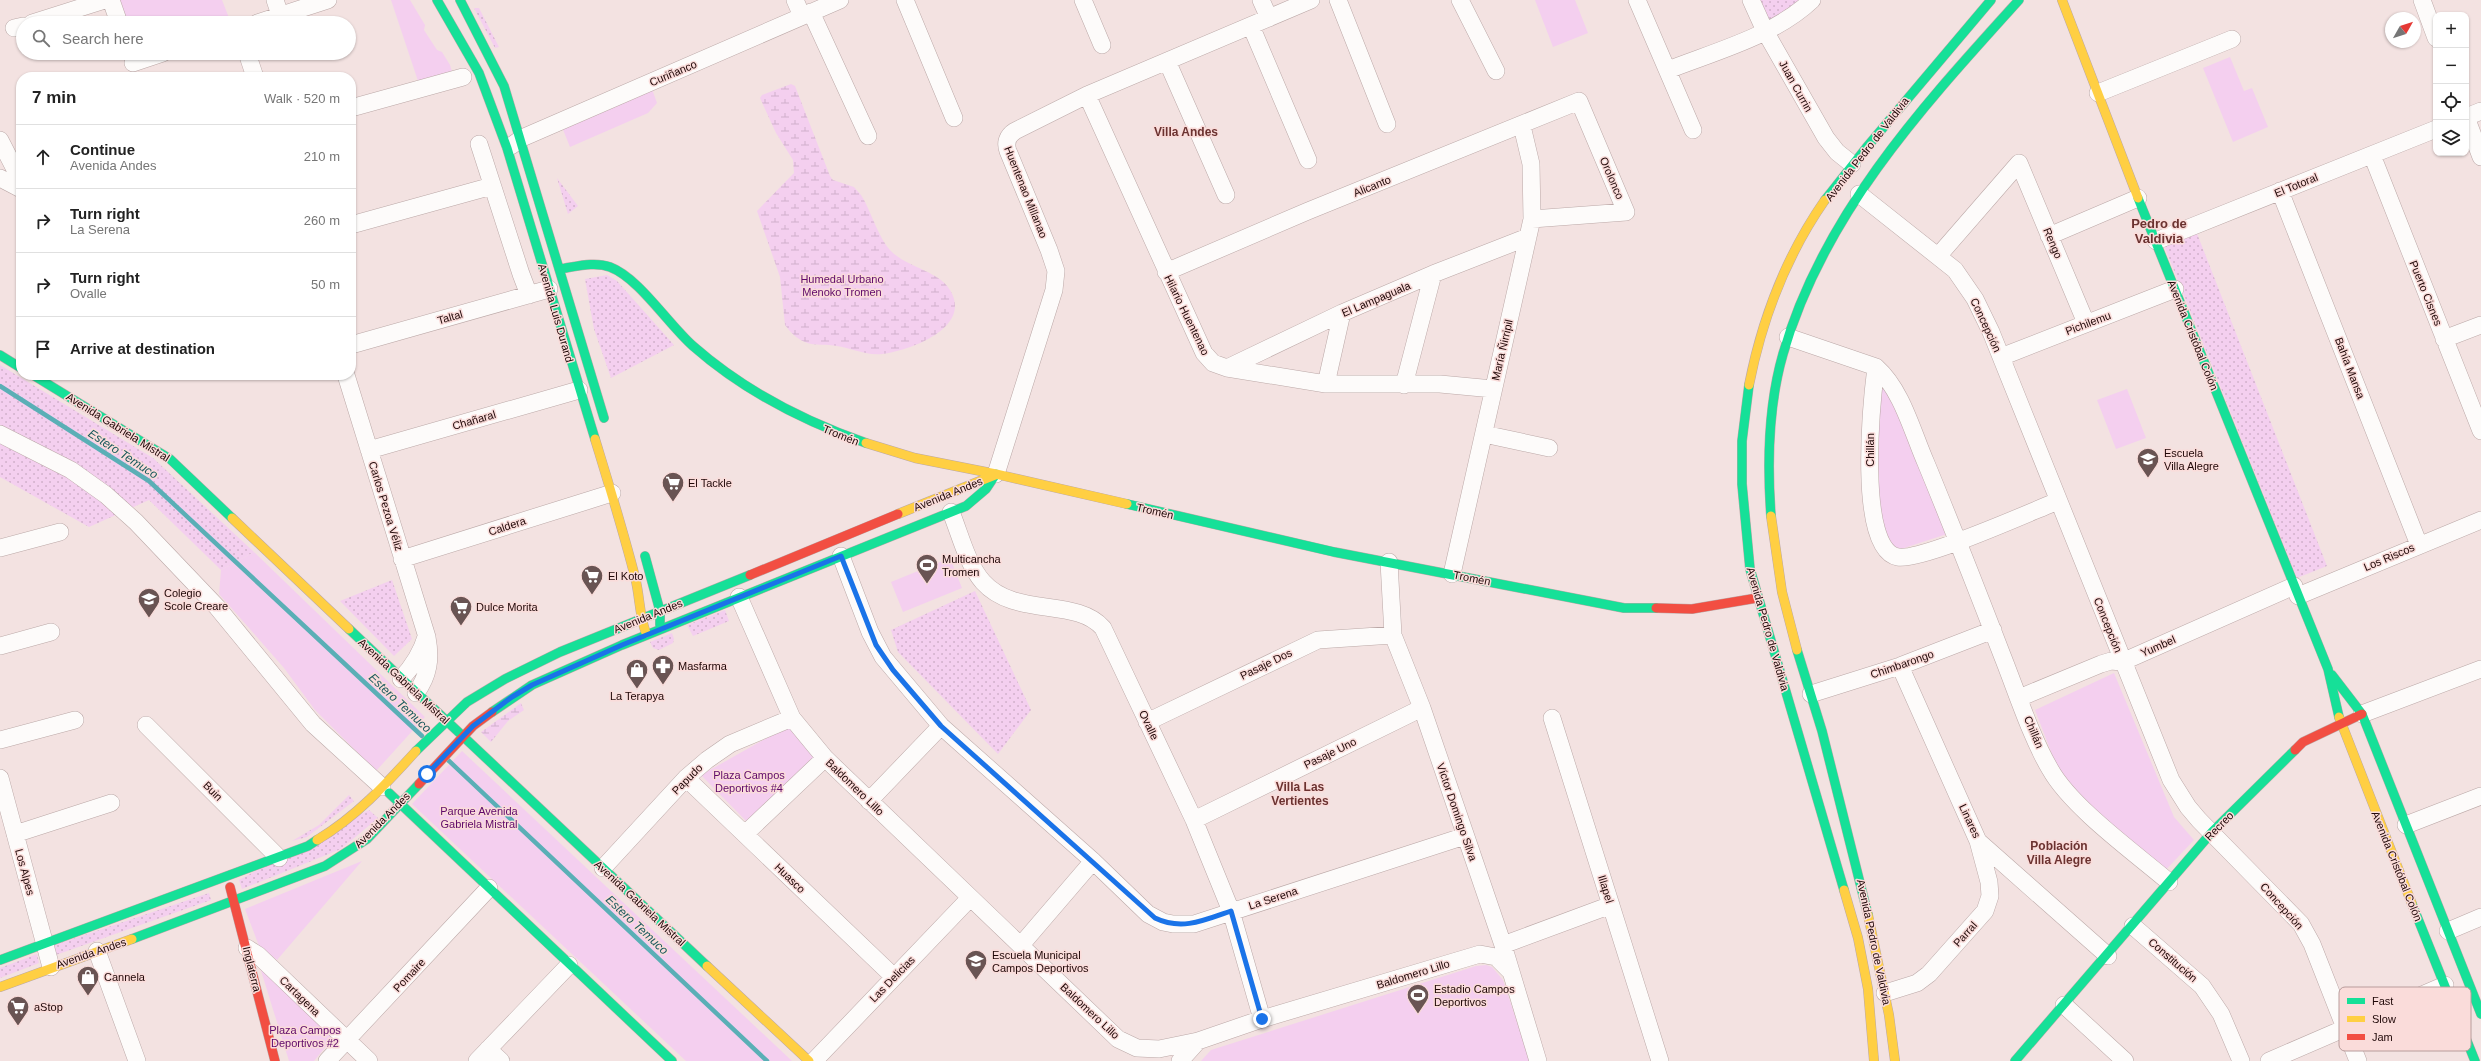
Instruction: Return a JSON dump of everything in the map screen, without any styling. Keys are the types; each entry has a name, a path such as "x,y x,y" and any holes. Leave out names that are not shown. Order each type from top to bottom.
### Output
{"street":[{"path":"54,16 105,0"},
{"path":"111,0 117,16"},
{"path":"266,16 278,8 328,0"},
{"name":"Avenida Luis Durand","path":"437,0 456,29 479,72 608,431"},
{"path":"795,0 807,14 868,136"},
{"name":"Curiñanco","path":"507,148 522,138 840,0"},
{"path":"905,0 954,118"},
{"path":"1083,0 1102,45"},
{"path":"1261,0 1269,18"},
{"name":"Huentenao Millanao","path":"996,474 1054,290 1056,271 1049,250 1008,151 1006,142 1015,131 1087,95 1312,0"},
{"path":"1338,0 1387,124"},
{"path":"1460,0 1496,71"},
{"path":"1637,0 1694,130"},
{"name":"Juan Currin","path":"1751,0 1765,31 1826,138 1838,152 1852,164"},
{"path":"1668,70 1765,31 1800,11 1812,0"},
{"name":"Avenida Pedro de Valdivia","path":"1874,1061 1868,989 1858,938 1757,598 1745,540 1740,482 1743,423 1753,361 1764,323 1786,268 1818,210 1852,164 1991,0"},
{"name":"Avenida Pedro de Valdivia","path":"1895,1061 1885,993 1867,906 1811,694 1788,618 1774,541 1770,503 1769,440 1775,390 1788,337 1798,308 1822,257 1859,194 1913,121 1959,66 2020,0"},
{"name":"Avenida Cristóbal Colón","path":"2062,0 2138,198 2328,669 2340,723 2445,985"},
{"path":"2422,0 2433,30"},
{"path":"456,29 456,16 461,2"},
{"name":"Avenida Luis Durand","path":"461,2 504,86 522,138 559,269 556,284 579,390 612,492 640,596 641,619 647,635"},
{"path":"1251,26 1308,160"},
{"path":"2098,93 2232,40"},
{"path":"133,64 144,60"},
{"path":"249,60 253,72"},
{"path":"1167,61 1226,195"},
{"path":"356,107 463,77"},
{"name":"Hilario Huentenao","path":"1087,95 1204,353 1213,363 1227,368 1326,384 1440,384 1493,389"},
{"name":"Alicanto","path":"1166,272 1308,211 1522,126 1579,101"},
{"name":"Orolonco","path":"1532,218 1626,212 1579,101"},
{"path":"2469,116 2481,111"},
{"path":"2467,120 2481,157"},
{"name":"María Ñirripil","path":"1452,574 1532,218 1531,164 1522,126"},
{"name":"El Totoral","path":"2156,241 2433,130"},
{"path":"0,140 16,172"},
{"path":"479,144 529,295"},
{"name":"Puerto Cisnes","path":"2372,155 2444,339 2479,421"},
{"name":"Rengo","path":"1938,255 2019,163 2086,324"},
{"path":"0,178 16,186"},
{"path":"356,224 492,186"},
{"name":"Bahía Mansa","path":"2280,191 2419,545"},
{"name":"Concepción","path":"1859,194 1938,255 1955,270 1975,299 2001,357 2122,662 2171,780 2188,807 2301,924 2312,944 2339,1014"},
{"path":"2049,236 2138,198"},
{"name":"El Lampaguala","path":"1227,368 1342,313 1433,274 1528,237"},
{"name":"Tromén","path":"559,269 590,264 609,266 625,275 682,336 739,382 792,413 830,431 888,452 950,467 996,474 1327,550 1602,604 1647,610 1692,609 1757,598"},
{"path":"556,284 609,266"},
{"path":"1404,385 1433,274"},
{"name":"Taltal","path":"356,344 529,295 556,284"},
{"name":"Pichilemu","path":"2001,357 2175,289"},
{"path":"1326,384 1342,313"},
{"path":"2444,339 2481,325"},
{"name":"Chillán","path":"1788,337 1876,367 1887,377 1900,400 1958,541 2019,698 2050,770 2065,790 2168,882"},
{"path":"0,355 16,365"},
{"name":"Chillán","path":"1876,367 1870,429 1869,484 1874,515 1882,543 1889,552 1899,557 1920,554 1958,541"},
{"name":"Avenida Gabriela Mistral","path":"41,380 170,459 446,720 462,737 809,1061"},
{"name":"Carlos Pezoa Véliz","path":"348,380 430,652 429,666 424,680 416,693"},
{"name":"Chañaral","path":"369,450 579,390"},
{"path":"0,434 71,470 106,495 136,522 217,607 313,724 382,787 672,1061"},
{"path":"1484,434 1549,448"},
{"name":"Avenida Andes","path":"0,987 309,874 340,858 367,839 462,737 492,710 532,685 739,597 966,506 982,494 996,474"},
{"name":"Avenida Andes","path":"0,960 308,846 350,820 446,720 478,694 499,681 560,652 996,474"},
{"name":"Caldera","path":"402,559 612,492"},
{"path":"1958,541 2058,501"},
{"name":"Ovalle","path":"951,512 976,571 990,589 1010,601 1087,615 1098,622 1106,634 1194,820 1231,911 1262,1019"},
{"name":"Los Riscos","path":"2296,591 2481,520"},
{"path":"0,548 60,532"},
{"path":"1757,598 1768,584 1774,541"},
{"path":"641,545 660,611 659,630"},
{"name":"La Serena","path":"841,556 876,645 893,670 941,726 1093,861 1148,914 1163,922 1184,925 1194,924 1465,836"},
{"name":"Víctor Domingo Silva","path":"1389,562 1393,635 1422,708 1502,945 1538,1061"},
{"name":"Yumbel","path":"2019,698 2101,664 2111,661 2122,662 2296,591"},
{"name":"Baldomero Lillo","path":"739,597 792,718 825,758 1118,1039 1137,1048 1159,1049 1198,1041 1262,1019 1480,954 1496,957 1510,971"},
{"name":"Chimbarongo","path":"1811,694 1900,666 1993,630"},
{"path":"0,646 52,632"},
{"name":"Pasaje Dos","path":"1147,722 1318,640 1329,637 1393,635"},
{"path":"401,679 421,653 426,637"},
{"name":"Linares","path":"1900,666 1978,841 2108,956"},
{"name":"Avenida Cristóbal Colón","path":"2328,669 2362,714 2470,987"},
{"name":"Recreo","path":"2015,1061 2108,956 2168,882 2212,832 2303,742 2340,723 2481,669"},
{"name":"Pasaje Uno","path":"1194,820 1422,708"},
{"name":"Papudo","path":"602,868 686,778 707,760 730,744 792,718"},
{"name":"Illapel","path":"1552,718 1660,1061"},
{"path":"0,740 75,720"},
{"name":"Buin","path":"146,725 279,858"},
{"path":"869,801 941,726"},
{"path":"745,834 825,758"},
{"name":"Los Alpes","path":"0,778 44,943 52,967"},
{"name":"Huasco","path":"686,778 894,977"},
{"path":"2406,825 2481,796"},
{"path":"15,834 111,803"},
{"name":"Parral","path":"1885,993 1917,983 1929,974 1985,911 1990,896 1989,882 1978,841"},
{"path":"1021,945 1093,861"},
{"name":"Inglaterra","path":"227,877 247,948 275,1061"},
{"name":"Pomaire","path":"327,1061 489,888"},
{"name":"Las Delicias","path":"814,1061 970,898"},
{"path":"1502,945 1611,905"},
{"path":"2448,931 2481,917"},
{"name":"Constitución","path":"2133,926 2202,986 2221,1014 2241,1061"},
{"name":"Cartagena","path":"247,948 258,955 369,1061"},
{"path":"97,951 137,1061"},
{"path":"501,1061 483,1055 569,965"},
{"path":"2440,987 2445,985"},
{"name":"Avenida Cristóbal Colón","path":"2471,989 2481,1014"},
{"path":"2064,1005 2125,1061"},
{"path":"2269,1061 2339,1029"},
{"path":"1180,1061 1198,1041"},
{"name":"Concepción","path":"2354,1051 2358,1061"},
{"name":"Avenida Cristóbal Colón","path":"2471,1051 2475,1061"}],"green space":[{"path":"117,0 222,0 228,16 123,16"},
{"path":"391,0 410,0 425,25 424,30 437,50 442,52 450,65 453,75 419,84"},
{"path":"1535,0 1575,0 1588,33 1553,47"},
{"path":"1758,0 1804,0 1768,23"},
{"path":"474,8 479,8 499,47 495,48"},
{"path":"2230,57 2244,91 2252,88 2268,127 2233,142 2203,68"},
{"name":"Humedal Urbano Menoko Tromen","path":"791,84 795,86 830,176 833,180 854,187 861,195 879,233 893,253 910,264 937,277 950,290 954,299 954,311 950,321 942,330 930,338 905,349 882,354 869,354 836,346 814,344 802,341 791,333 785,325 780,277 757,211 794,173 793,160 776,133 760,98 762,95"},
{"path":"652,89 657,103 648,113 570,147 562,127"},
{"path":"557,178 578,206 568,214"},
{"path":"2196,231 2327,566 2297,578 2163,243"},
{"path":"607,275 617,281 674,345 611,378 594,329 585,279"},
{"path":"0,365 16,375 16,380 25,380 153,458 254,552 221,570 149,500 89,527 0,477"},
{"path":"1885,383 1947,534 1898,550 1889,545 1877,495 1877,386"},
{"path":"2127,389 2146,438 2116,449 2097,400"},
{"path":"254,552 425,717 376,771 315,710 284,668 219,594 221,570"},
{"name":"Multicancha Tromen","path":"950,558 962,588 903,612 891,582"},
{"path":"392,580 412,639 394,656 340,601"},
{"path":"975,591 1031,710 998,754 898,652 891,630"},
{"path":"725,610 729,621 693,636 687,625"},
{"path":"672,633 674,639 673,643 659,650 653,648 650,642"},
{"path":"2114,673 2174,817 2194,840 2162,874 2063,783 2035,710"},
{"path":"521,703 524,710 508,721 491,742 481,732"},
{"name":"Plaza Campos Deportivos #4","path":"790,725 820,756 748,823 701,775"},
{"name":"Parque Avenida Gabriela Mistral","path":"462,751 792,1061 686,1061 412,804"},
{"path":"349,795 354,801 307,837 292,841 319,825"},
{"path":"369,810 378,818 341,849 242,889 239,880"},
{"path":"362,861 277,960 259,946 245,909"},
{"path":"209,893 211,900 53,956 49,947"},
{"path":"37,954 39,963 0,978 0,968"},
{"name":"Plaza Campos Deportivos #2","path":"258,961 336,1034 314,1061 289,1061"},
{"name":"Estadio Campos Deportivos","path":"1486,965 1492,967 1503,980 1530,1061 1201,1061 1211,1050 1476,966"}],"waterway":[{"name":"Estero Temuco","path":"0,386 149,481 422,736"},
{"name":"Estero Temuco","path":"448,760 767,1061"}],"traffic: fast":[{"path":"437,0 479,73 507,148 595,439"},
{"path":"460,0 504,86 604,418"},
{"path":"1825,200 1866,148 1991,0"},
{"path":"1771,516 1769,455 1774,394 1783,354 1801,303 1823,254 1850,208 1880,164 1913,121 2019,0"},
{"path":"2138,198 2328,669 2339,717"},
{"path":"559,269 598,264 610,267 621,273 642,291 683,337 732,377 775,403 819,425 866,443"},
{"path":"0,355 16,365"},
{"path":"41,380 170,459 232,518"},
{"path":"1749,385 1742,441 1742,484 1750,569 1844,890"},
{"path":"492,712 532,685 622,645 966,506 986,489 996,474"},
{"path":"1127,504 1334,552 1624,608 1656,608"},
{"path":"645,556 660,611 660,625"},
{"path":"416,751 467,702 505,679 560,652 750,575"},
{"path":"349,629 707,966"},
{"path":"1797,650 1822,731 1868,915"},
{"path":"2332,675 2362,714 2470,987"},
{"path":"2015,1061 2212,832 2295,750"},
{"path":"132,939 325,866 367,839 419,784"},
{"path":"389,793 672,1061"},
{"path":"0,960 308,846 317,840"},
{"path":"2412,904 2445,987"},
{"path":"2471,989 2481,1014"},
{"path":"2471,1051 2475,1061"}],"traffic: slow":[{"path":"2062,0 2138,198"},
{"path":"1749,385 1754,360 1768,312 1777,289 1798,243 1825,200"},
{"path":"595,439 637,584 642,619 646,633"},
{"path":"866,443 915,458 996,474 1127,504"},
{"path":"898,514 995,475"},
{"path":"1771,516 1782,592 1797,650"},
{"path":"232,518 349,629"},
{"path":"2339,717 2412,904"},
{"path":"317,840 345,821 358,810 382,788 416,751"},
{"path":"1844,890 1858,938 1868,989 1874,1061"},
{"path":"1868,915 1889,1015 1895,1061"},
{"path":"0,987 132,939"},
{"path":"707,966 809,1061"}],"traffic: jam":[{"path":"750,575 898,514"},
{"path":"1656,608 1692,609 1757,598"},
{"path":"419,784 473,726 492,712"},
{"path":"2295,750 2303,742 2362,714"},
{"path":"230,887 275,1061"}],"place":[{"name":"Escuela Villa Alegre","path":"2148,478"},
{"name":"El Tackle","path":"673,502"},
{"name":"Multicancha Tromen","path":"927,584"},
{"name":"El Koto","path":"592,596"},
{"name":"Colegio Scole Creare","path":"149,618"},
{"name":"Dulce Morita","path":"461,626"},
{"name":"Masfarma","path":"663,686"},
{"name":"La Terapya","path":"637,690"},
{"name":"Escuela Municipal Campos Deportivos","path":"976,980"},
{"name":"Cannela","path":"88,996"},
{"name":"Estadio Campos Deportivos","path":"1418,1014"},
{"name":"aStop","path":"18,1026"}],"district":[{"name":"Villa Andes","path":"1186,132"},
{"name":"Pedro de Valdivia","path":"2159,230"},
{"name":"Villa Las Vertientes","path":"1300,794"},
{"name":"Población Villa Alegre","path":"2059,853"}],"route":[{"path":"427,774 473,726 492,710 532,685 574,665 841,556 870,632 883,657 941,726 1093,861 1148,914 1163,922 1184,925 1194,924 1231,911 1262,1019"}]}
